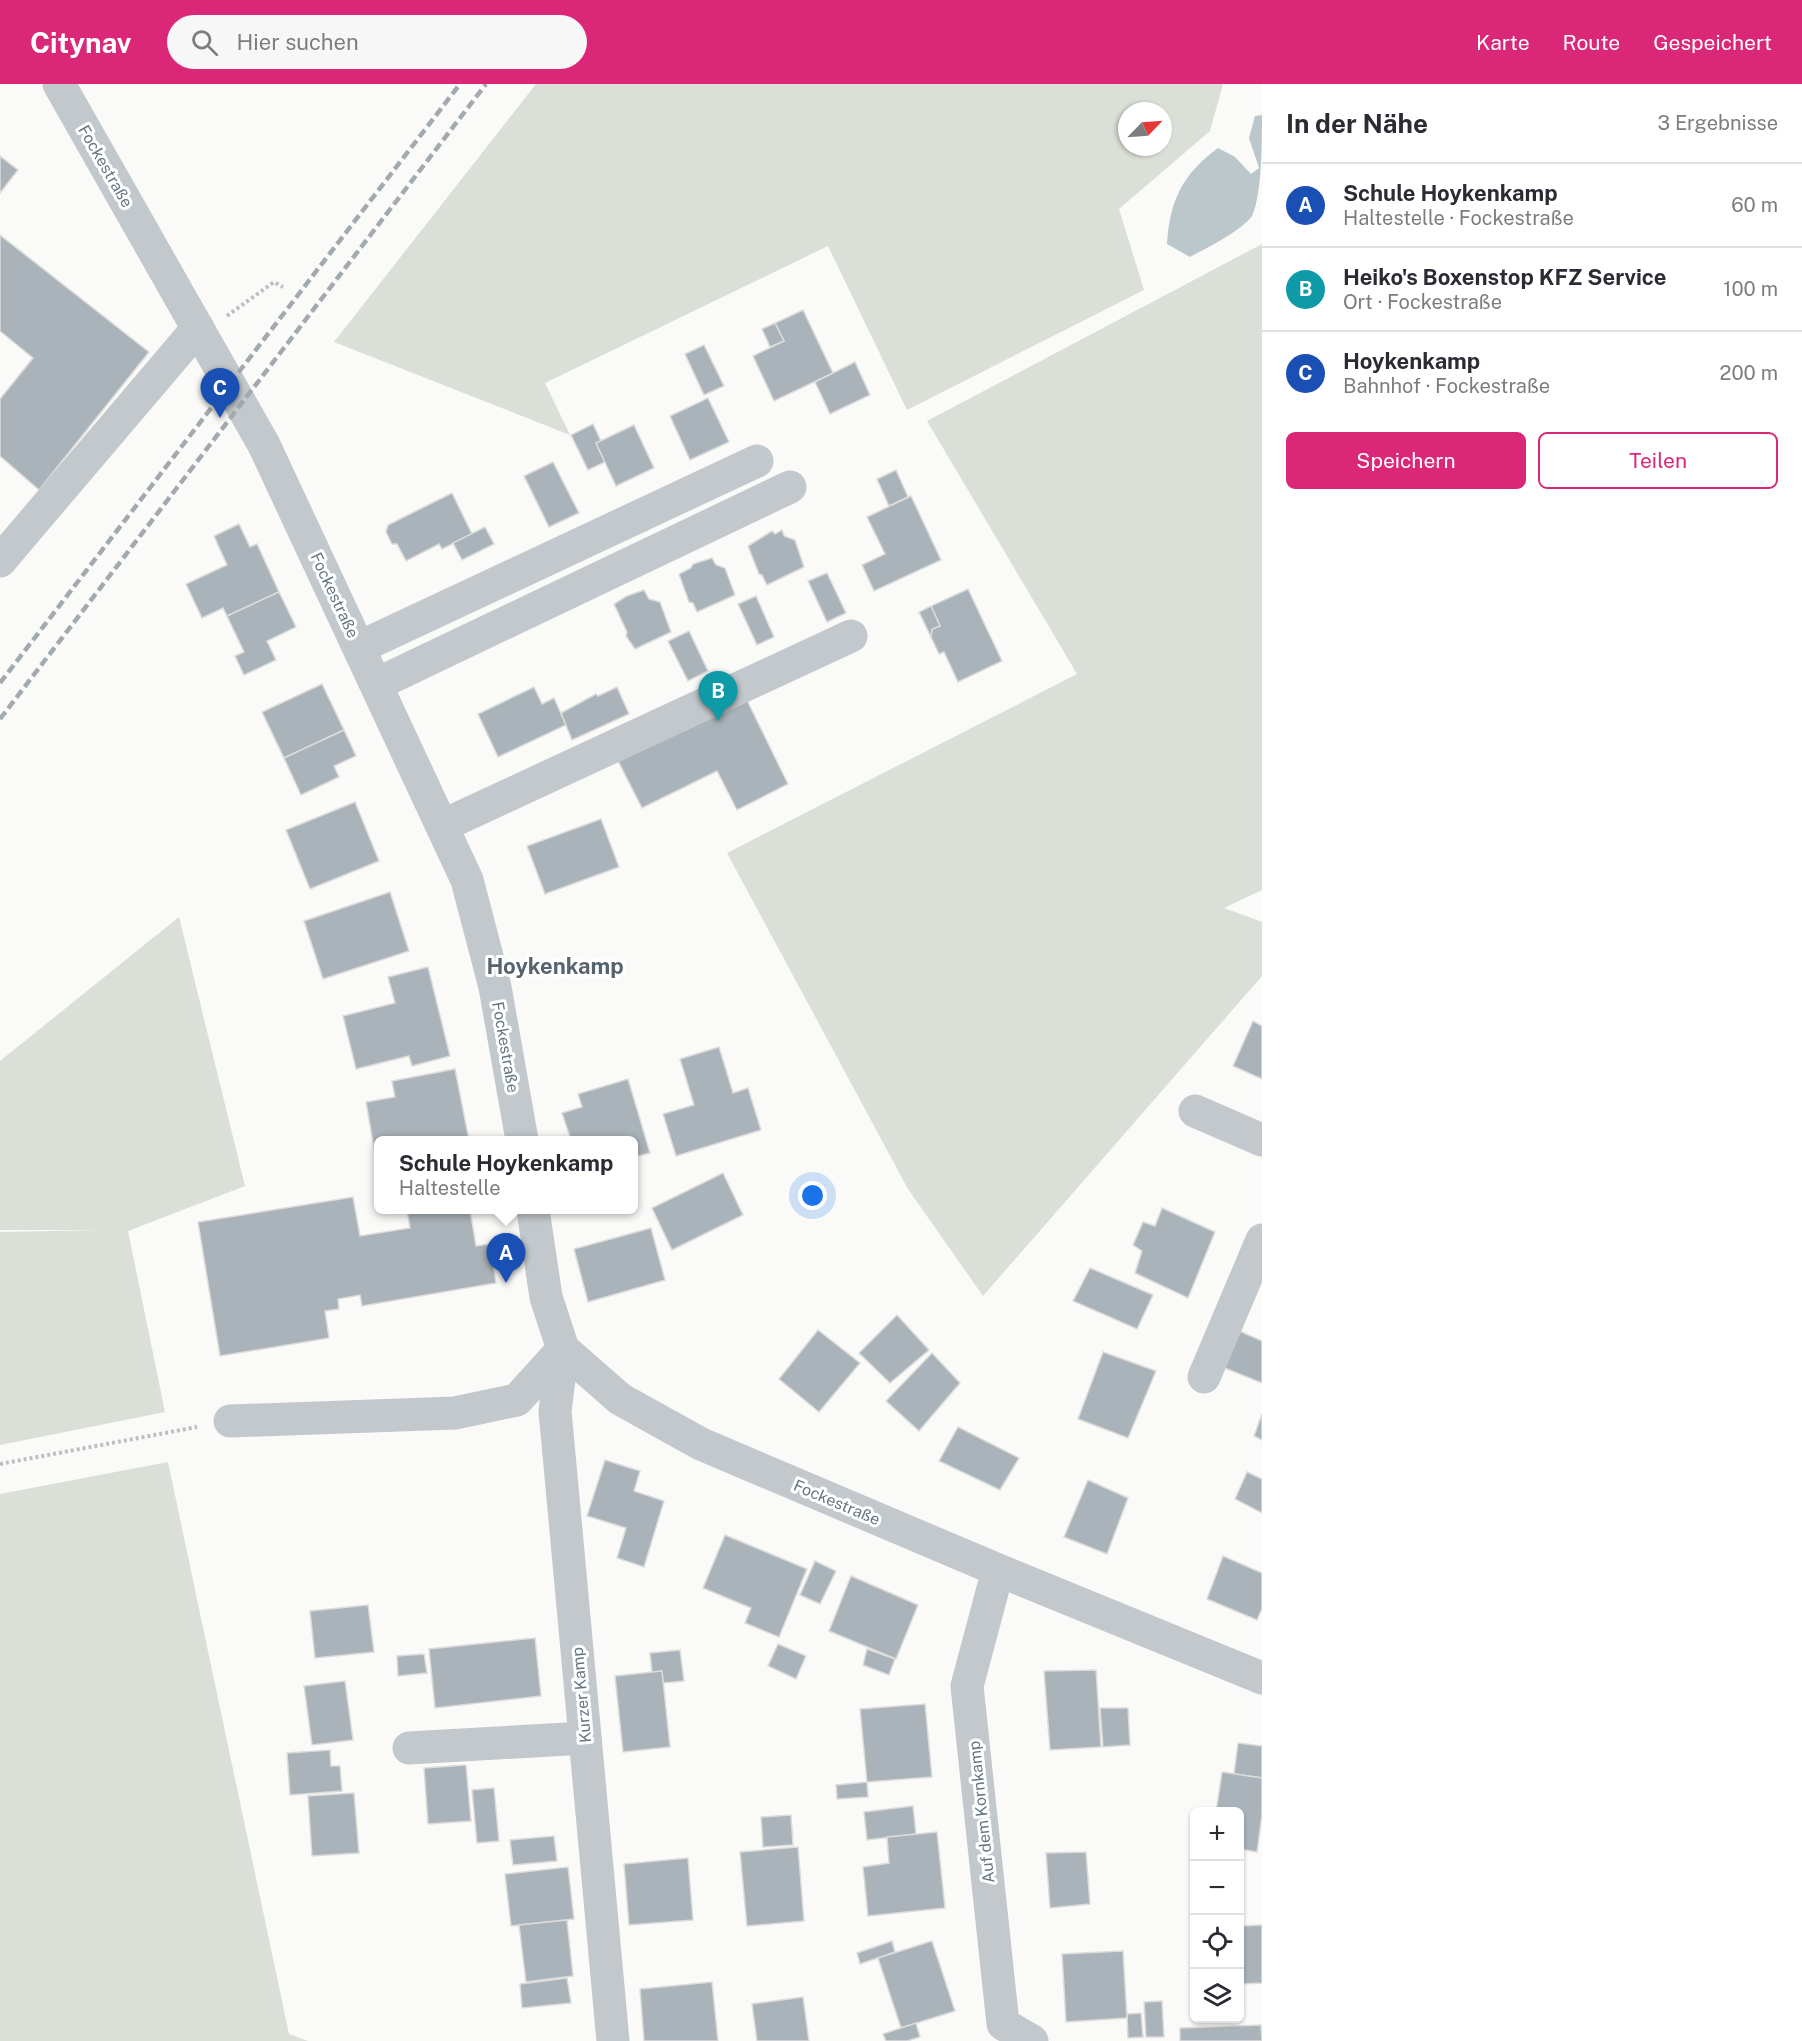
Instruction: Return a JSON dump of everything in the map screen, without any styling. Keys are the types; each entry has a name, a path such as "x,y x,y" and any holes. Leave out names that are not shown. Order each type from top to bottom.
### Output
{"street":[{"name":"Fockestraße","path":"59,84 264,445 468,880 495,987 521,1136"},
{"path":"0,561 200,331"},
{"path":"360,647 757,461"},
{"path":"377,684 790,488"},
{"path":"442,826 851,636"},
{"path":"1195,1111 1262,1140"},
{"path":"230,1421 455,1413 517,1400 562,1349 546,1297 534,1214"},
{"path":"1204,1377 1262,1240"},
{"name":"Fockestraße","path":"562,1349 620,1399 701,1444 998,1570 1262,1678"},
{"name":"Kurzer Kamp","path":"562,1349 555,1411 613,2041"},
{"name":"Auf dem Kornkamp","path":"998,1570 967,1686 1003,2024 1032,2041"},
{"path":"409,1748 585,1738"}],"path":[{"path":"200,331 274,282 283,287"},
{"path":"0,1464 230,1421"}],"shaded area":[{"path":"536,84 1223,84 1210,131 1119,209 1144,290 907,410 828,246 545,383 570,435 334,342"},
{"path":"1262,115 1260,182 1252,216 1232,233 1190,257 1167,244 1171,214 1180,190 1195,168 1218,148 1235,157 1251,174 1259,168 1249,138 1255,116"},
{"path":"1262,244 1262,890 1224,908 1262,922 1262,976 983,1296 908,1189 727,853 1077,674 927,421"},
{"path":"179,917 245,1186 128,1231 165,1412 0,1445 0,1232 102,1230 0,1230 0,1061"},
{"path":"168,1462 289,2034 308,2041 0,2041 0,1494"}],"building":[{"path":"0,156 18,170 0,193"},
{"path":"0,235 149,352 39,490 0,456 0,399 33,358 0,331"},
{"path":"803,310 833,373 774,401 753,356 784,341 775,323"},
{"path":"775,323 784,341 770,347 762,329"},
{"path":"704,345 724,386 704,395 685,354"},
{"path":"855,362 870,395 830,414 815,382"},
{"path":"708,398 729,442 690,460 670,416"},
{"path":"593,424 601,441 596,443 605,462 588,470 571,435"},
{"path":"634,425 654,468 616,486 596,443"},
{"path":"553,462 579,513 549,527 524,476"},
{"path":"896,470 908,497 889,506 877,479"},
{"path":"452,493 472,534 442,549 439,544 406,561 397,544 392,544 386,532 388,525"},
{"path":"911,496 941,560 874,591 862,565 885,554 867,517"},
{"path":"239,524 250,547 257,544 279,592 227,616 223,608 202,618 186,584 227,565 214,536"},
{"path":"485,527 494,544 462,560 453,543"},
{"path":"782,530 784,536 795,540 804,567 767,585 762,575 759,574 748,546 772,531 775,534"},
{"path":"712,558 716,565 725,568 735,595 697,612 693,603 689,602 679,574 691,568 693,564"},
{"path":"827,573 846,613 827,622 808,581"},
{"path":"968,589 1002,661 958,682 944,652 939,654 931,637 932,629 940,626 931,606"},
{"path":"644,590 649,599 660,602 671,632 635,649 626,636 627,632 614,604"},
{"path":"279,592 296,627 267,641 276,660 244,675 235,656 244,652 227,616"},
{"path":"756,596 774,637 757,645 738,604"},
{"path":"931,606 940,626 932,629 931,637 919,612"},
{"path":"689,631 708,671 688,681 668,641"},
{"path":"322,684 344,730 284,758 262,712"},
{"path":"534,687 542,704 554,698 566,725 498,757 478,714"},
{"path":"617,687 629,714 572,740 561,713 596,694 598,696"},
{"path":"742,690 788,784 737,810 717,771 642,808 614,753"},
{"path":"344,730 356,756 334,766 339,777 301,795 284,758"},
{"path":"355,802 379,861 310,889 286,830"},
{"path":"601,819 619,867 545,894 527,846"},
{"path":"390,892 409,951 323,979 304,921"},
{"path":"428,967 450,1056 412,1066 409,1056 356,1069 343,1016 395,1003 388,977"},
{"path":"1253,1021 1262,1026 1262,1079 1233,1066"},
{"path":"719,1047 733,1093 748,1088 761,1130 676,1156 663,1114 694,1105 680,1059"},
{"path":"455,1069 468,1136 374,1136 374,1148 366,1102 395,1097 392,1081"},
{"path":"628,1079 650,1153 638,1156 638,1136 570,1136 562,1113 582,1107 578,1094"},
{"path":"723,1173 743,1215 672,1250 652,1208"},
{"path":"353,1197 360,1236 410,1228 408,1214 471,1214 476,1246 490,1244 496,1283 362,1306 360,1295 338,1299 339,1309 325,1311 329,1338 220,1356 198,1222"},
{"path":"1162,1208 1215,1232 1188,1298 1135,1273 1142,1251 1133,1245 1143,1222 1155,1226"},
{"path":"651,1228 665,1280 588,1302 574,1249"},
{"path":"1090,1268 1153,1295 1137,1329 1073,1301"},
{"path":"897,1315 929,1350 890,1383 859,1353"},
{"path":"1235,1329 1262,1341 1262,1383 1220,1366"},
{"path":"818,1330 860,1363 819,1412 779,1379"},
{"path":"1103,1352 1156,1371 1128,1438 1078,1419"},
{"path":"932,1353 960,1383 919,1431 886,1401"},
{"path":"1262,1414 1262,1440 1254,1436"},
{"path":"958,1427 1019,1458 1000,1490 939,1461"},
{"path":"605,1460 640,1471 634,1491 664,1501 644,1567 617,1558 626,1528 587,1516"},
{"path":"1247,1472 1262,1479 1262,1513 1235,1499"},
{"path":"1088,1480 1128,1498 1107,1554 1064,1537"},
{"path":"725,1535 807,1569 779,1637 745,1623 751,1608 703,1588"},
{"path":"1223,1556 1262,1573 1262,1609 1257,1620 1207,1599"},
{"path":"815,1561 836,1571 820,1604 800,1595"},
{"path":"851,1576 918,1605 896,1659 829,1631"},
{"path":"368,1605 374,1652 315,1658 310,1611"},
{"path":"535,1638 541,1696 435,1708 429,1649"},
{"path":"778,1644 806,1656 796,1679 768,1666"},
{"path":"867,1649 895,1659 889,1675 863,1665"},
{"path":"680,1650 684,1681 663,1683 662,1671 652,1672 650,1653"},
{"path":"424,1654 427,1673 398,1676 397,1656"},
{"path":"1096,1670 1101,1747 1050,1750 1044,1671"},
{"path":"662,1671 670,1747 623,1752 615,1676"},
{"path":"345,1681 353,1740 312,1745 304,1686"},
{"path":"925,1704 932,1777 867,1782 860,1709"},
{"path":"1100,1708 1128,1708 1130,1745 1103,1747"},
{"path":"1238,1743 1262,1746 1262,1778 1234,1774"},
{"path":"330,1750 331,1766 340,1766 342,1791 290,1795 287,1753"},
{"path":"466,1765 471,1821 428,1824 424,1768"},
{"path":"1222,1772 1262,1778 1262,1815 1257,1852 1244,1850 1244,1807 1217,1807"},
{"path":"867,1782 868,1797 837,1799 836,1785"},
{"path":"494,1788 499,1841 477,1843 472,1790"},
{"path":"354,1793 359,1853 312,1856 308,1796"},
{"path":"913,1806 916,1834 867,1840 864,1812"},
{"path":"791,1815 793,1845 763,1847 761,1817"},
{"path":"937,1832 945,1908 868,1916 863,1867 889,1863 887,1837"},
{"path":"554,1836 557,1861 513,1865 510,1840"},
{"path":"798,1847 804,1921 747,1926 740,1852"},
{"path":"1086,1852 1090,1904 1050,1908 1046,1853"},
{"path":"688,1858 693,1920 629,1925 624,1864"},
{"path":"568,1867 574,1919 511,1926 505,1874"},
{"path":"567,1920 573,1976 526,1982 519,1925"},
{"path":"1262,1925 1262,1983 1244,1984 1244,1926"},
{"path":"892,1941 895,1952 860,1964 857,1953"},
{"path":"932,1941 955,2011 901,2028 878,1958"},
{"path":"1123,1951 1127,2018 1066,2022 1062,1954"},
{"path":"567,1978 571,2003 522,2008 520,1984"},
{"path":"712,1982 718,2041 644,2041 640,1989"},
{"path":"803,1997 809,2041 757,2041 752,2004"},
{"path":"1162,2001 1164,2037 1146,2037 1144,2002"},
{"path":"1141,2013 1143,2037 1128,2038 1127,2014"},
{"path":"916,2023 920,2037 907,2041 886,2041 883,2034"},
{"path":"1261,2025 1262,2041 1180,2041 1180,2028"}],"railway":[{"path":"0,683 460,84"},
{"path":"0,719 486,84"}],"place":[{"name":"Hoykenkamp","path":"220,418"},
{"name":"Heiko's Boxenstop KFZ Service","path":"718,721"},
{"name":"Schule Hoykenkamp","path":"506,1283"}],"district":[{"name":"Hoykenkamp","path":"555,966"}]}
